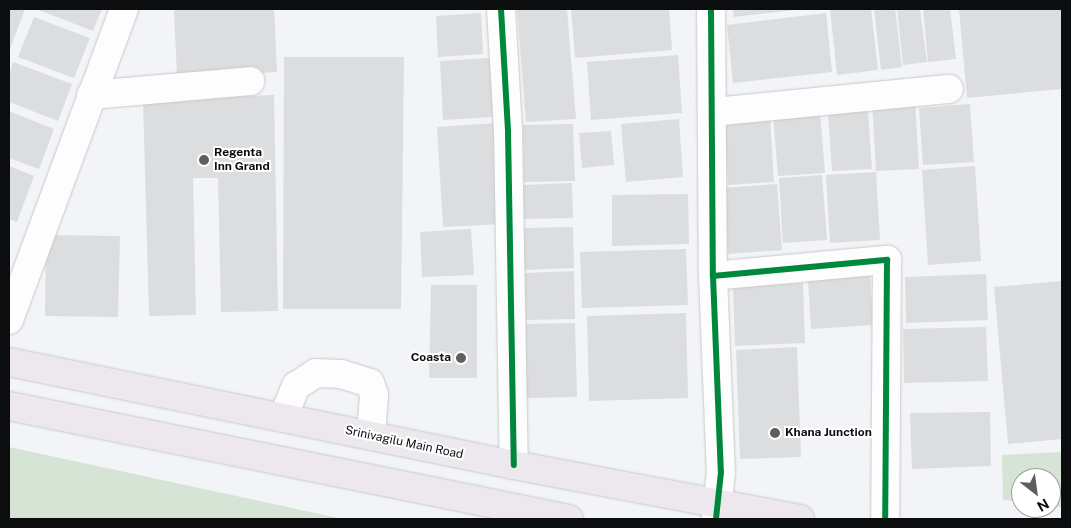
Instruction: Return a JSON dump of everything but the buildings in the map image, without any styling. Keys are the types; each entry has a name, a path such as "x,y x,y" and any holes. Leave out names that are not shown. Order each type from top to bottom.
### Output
{"main road":[{"name":"Srinivagilu Main Road","path":"9,362 514,465 717,512 800,519"},
{"path":"9,406 569,519"}],"street":[{"path":"9,320 124,9"},
{"path":"501,9 508,132 514,465"},
{"path":"711,9 713,276 721,472 717,512"},
{"path":"91,95 250,82"},
{"path":"713,112 949,89"},
{"path":"713,276 888,260 885,519"},
{"path":"283,418 296,386 316,373 341,374 370,383 374,395 371,436"}],"green space":[{"path":"9,447 343,519 9,519"},
{"path":"1062,452 1062,507 1061,468 1011,468 1011,501 1003,500 1002,455"}],"cycle path":[{"path":"501,9 508,132 514,465"},
{"path":"711,9 713,276 721,472 716,519"},
{"path":"713,276 887,260 885,519"}],"place":[{"name":"Regenta Inn Grand","path":"204,160"},
{"name":"Coasta","path":"461,358"},
{"name":"Khana Junction","path":"775,433"}]}
